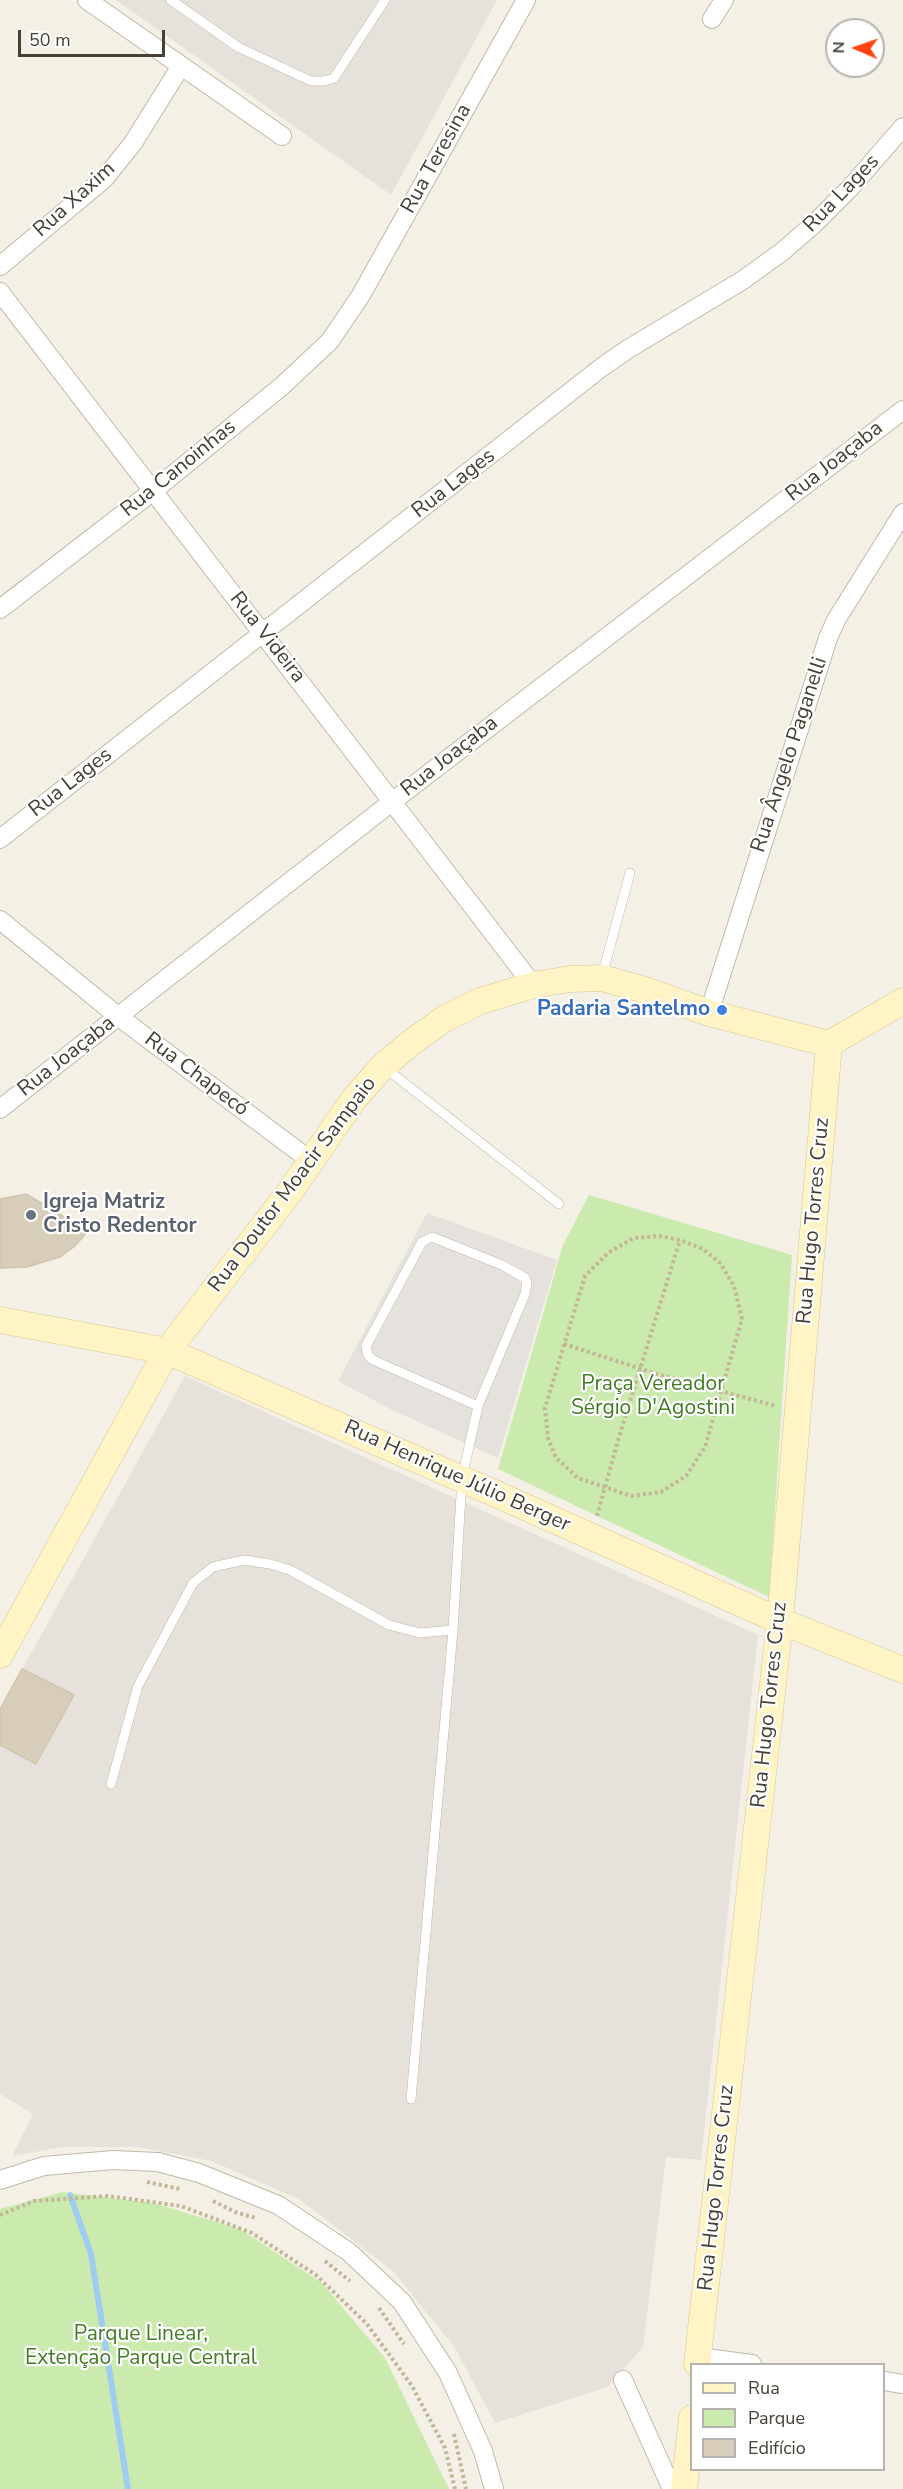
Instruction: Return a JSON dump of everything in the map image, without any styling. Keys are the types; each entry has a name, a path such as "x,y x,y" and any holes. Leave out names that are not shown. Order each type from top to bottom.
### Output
{"street":[{"path":"87,0 282,135"},
{"name":"Rua Teresina","path":"347,318 526,0"},
{"path":"712,19 724,0"},
{"name":"Rua Xaxim","path":"0,266 105,178 133,143 181,66"},
{"name":"Rua Lages","path":"0,839 602,368 628,349 734,286 783,251 843,195 903,127"},
{"name":"Rua Videira","path":"0,292 533,985"},
{"name":"Rua Canoinhas","path":"0,609 282,386 330,341 347,318"},
{"name":"Rua Joaçaba","path":"0,1109 393,801 903,410"},
{"name":"Rua Ângelo Paganelli","path":"709,1013 828,638 836,620 903,513"},
{"name":"Rua Chapecó","path":"0,920 119,1017 311,1161"},
{"name":"Rua Doutor Moacir Sampaio","path":"0,1655 167,1351 311,1161 354,1099 383,1066 412,1042 444,1019 480,1001 533,985 570,979 602,978 645,990 709,1013 829,1044"},
{"path":"829,1044 903,1001"},
{"name":"Rua Hugo Torres Cruz","path":"698,2361 780,1621 829,1044"},
{"name":"Rua Henrique Júlio Berger","path":"0,1320 167,1351 462,1478 780,1621 903,1670"},
{"path":"0,2180 44,2166 113,2160 158,2162 199,2173 278,2205 349,2252 402,2302 448,2373 483,2451 494,2489"},
{"path":"698,2361 735,2363"},
{"path":"622,2380 672,2489"},
{"path":"885,2381 903,2384"},
{"path":"684,2489 690,2436"}],"lane":[{"path":"171,0 238,47 311,81 324,81 333,78 385,0"},
{"path":"602,978 630,873"},
{"path":"383,1066 559,1204"},
{"path":"411,2099 453,1630 462,1478 478,1406 525,1294 527,1284 525,1278 502,1265 432,1237 422,1242 366,1346 368,1355 373,1360 478,1406"},
{"path":"111,1784 138,1686 193,1582 213,1566 244,1560 270,1564 290,1570 389,1625 420,1633 453,1630"}],"path":[{"path":"659,1236 680,1240 703,1249 720,1263 734,1286 742,1319 705,1447 686,1476 661,1492 631,1496 578,1478 556,1458 548,1438 546,1408 585,1276 608,1253 634,1238 659,1236"},
{"path":"595,1523 680,1240"},
{"path":"564,1344 641,1369 798,1412"},
{"path":"141,2180 187,2191"},
{"path":"0,2215 34,2201 108,2196 181,2206 252,2233 316,2275 368,2324 412,2386 445,2448 455,2489"},
{"path":"208,2198 235,2212 267,2221"},
{"path":"324,2260 357,2287"},
{"path":"373,2300 406,2346"},
{"path":"453,2432 465,2489"}],"shaded area":[{"path":"116,0 497,0 391,195"},
{"path":"427,1213 557,1260 498,1458 390,1409 338,1381"},
{"path":"185,1376 758,1635 701,2160 666,2157 643,2347 608,2387 495,2423 455,2348 394,2272 299,2199 211,2161 139,2147 62,2147 12,2156 33,2114 0,2094 0,1709"}],"green space":[{"name":"Praça Vereador Sérgio D'Agostini","path":"589,1195 792,1255 769,1597 498,1469 563,1245"},
{"name":"Parque Linear, Extenção Parque Central","path":"62,2192 153,2203 240,2229 322,2283 385,2358 449,2489 0,2489 0,2209"}],"building":[{"name":"Igreja Matriz Cristo Redentor","path":"26,1194 88,1231 75,1246 60,1257 27,1267 0,1268 0,1199"},
{"path":"22,1669 74,1695 36,1764 0,1745 0,1709"}],"waterway":[{"path":"70,2195 91,2254 128,2489"}],"place":[{"name":"Padaria Santelmo","path":"722,1010"},
{"name":"Igreja Matriz Cristo Redentor","path":"31,1215"}]}
